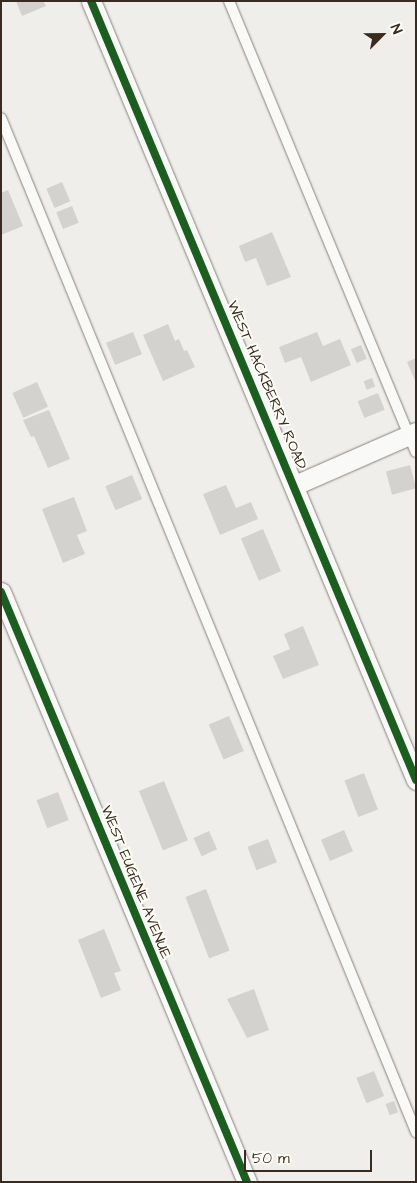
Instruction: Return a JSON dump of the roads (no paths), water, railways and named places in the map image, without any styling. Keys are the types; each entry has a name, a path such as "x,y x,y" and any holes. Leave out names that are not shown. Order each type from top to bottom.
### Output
{"street":[{"name":"WEST HACKBERRY ROAD","path":"91,1 295,485 416,780"},
{"path":"295,485 412,434"},
{"name":"WEST EUGENE AVENUE","path":"1,592 247,1182"}],"lane":[{"path":"229,1 412,434 416,452"},
{"path":"1,118 416,1132"}]}
